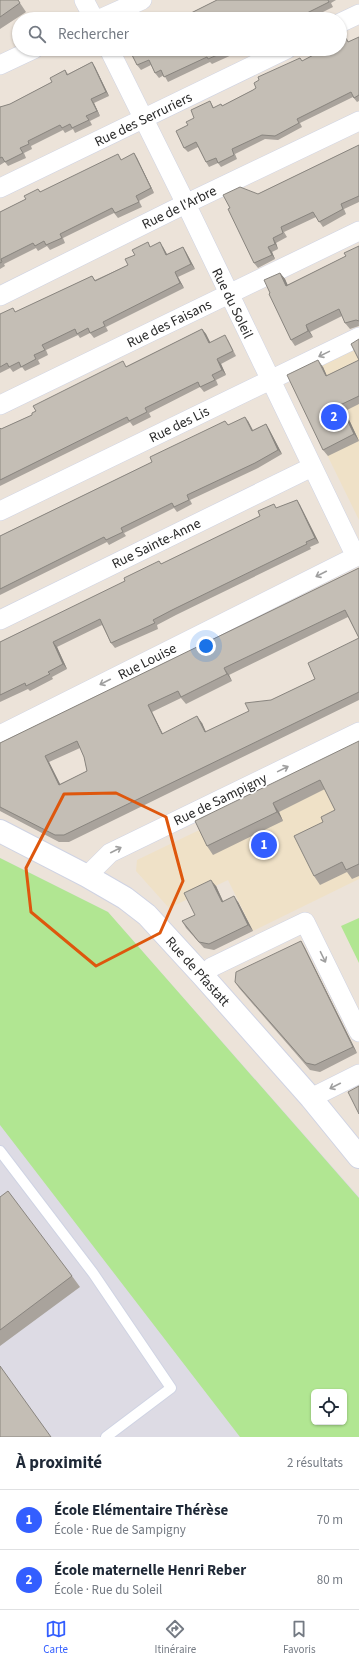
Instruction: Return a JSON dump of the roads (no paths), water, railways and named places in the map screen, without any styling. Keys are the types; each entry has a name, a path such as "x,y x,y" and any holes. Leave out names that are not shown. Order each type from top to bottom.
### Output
{"street":[{"path":"84,0 90,12"},
{"path":"115,12 142,0"},
{"path":"347,20 359,14"},
{"path":"0,65 19,56"},
{"name":"Rue du Soleil","path":"112,56 186,204 312,467 357,556"},
{"name":"Rue des Serruriers","path":"0,188 273,56"},
{"name":"Rue de l'Arbre","path":"0,296 359,121"},
{"name":"Rue des Faisans","path":"0,405 359,231"},
{"name":"Rue des Lis","path":"0,511 359,337"},
{"name":"Rue Sainte-Anne","path":"0,620 312,467"},
{"name":"Rue Louise","path":"0,735 357,556"},
{"name":"Rue de Sampigny","path":"87,876 110,853 359,732"},
{"name":"Rue de Pfastatt","path":"0,831 87,876 125,898 147,915 311,1098 359,1157"},
{"path":"203,976 212,967 306,922 359,1032"},
{"path":"311,1098 359,1074"}],"lane":[{"path":"0,1151 93,1273 171,1388 106,1437"}],"place":[{"name":"École maternelle Henri Reber","path":"334,417"},
{"name":"École Elémentaire Thérèse","path":"264,845"}]}
